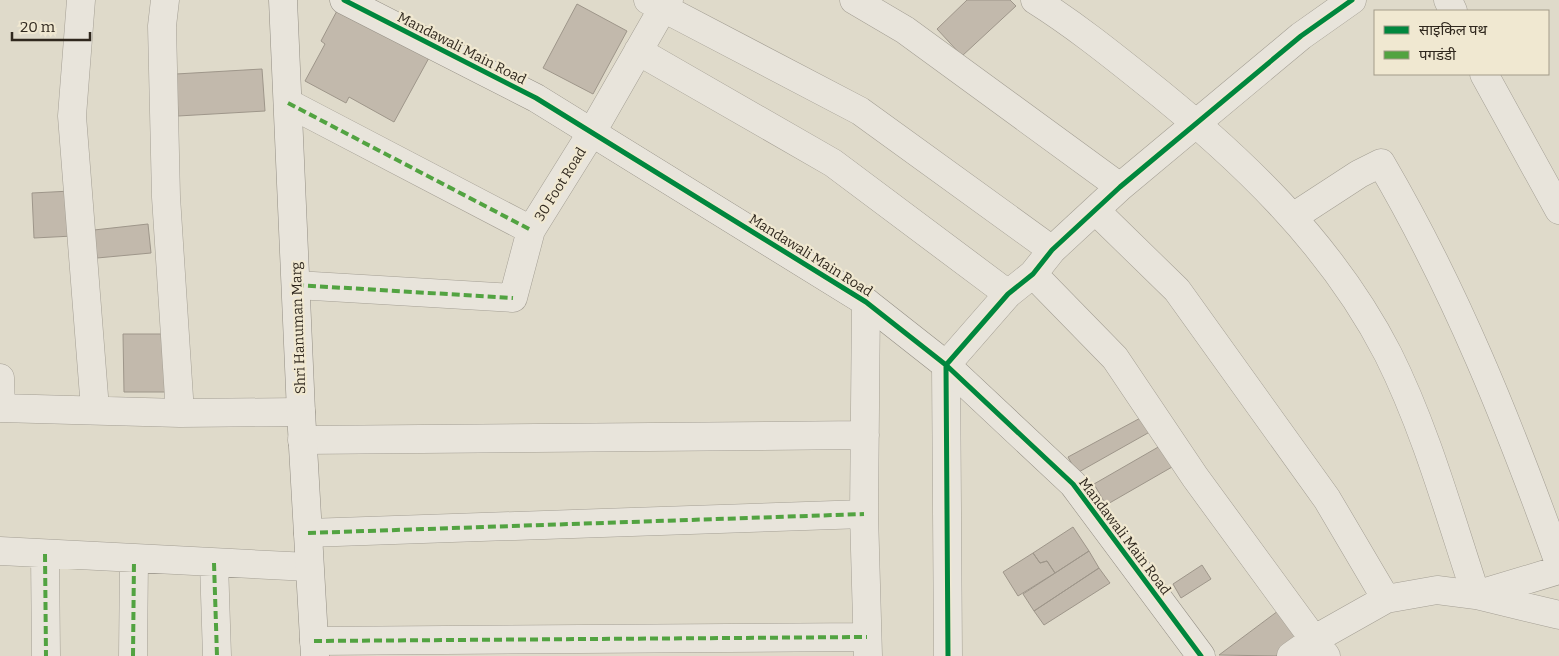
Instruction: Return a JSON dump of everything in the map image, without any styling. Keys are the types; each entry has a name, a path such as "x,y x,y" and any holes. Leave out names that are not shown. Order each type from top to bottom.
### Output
{"street":[{"path":"81,0 72,116 95,409"},
{"path":"165,0 162,26 166,198 180,413"},
{"name":"Shri Hanuman Marg","path":"283,0 302,440 314,649"},
{"name":"Mandawali Main Road","path":"344,0 536,98 866,302 946,365 1073,484 1201,656"},
{"path":"854,0 905,30 1120,187"},
{"path":"1035,0 1073,24 1196,122 1293,217 1348,285 1388,354 1423,435 1476,595"},
{"path":"948,656 946,365 1008,294 1033,274 1052,250 1120,187 1300,36 1352,0"},
{"path":"660,2 860,110 1052,250"},
{"name":"30 Foot Road","path":"296,285 513,298 532,230 592,132 638,51 660,2"},
{"path":"638,51 833,163 1008,294"},
{"path":"1485,75 1559,210"},
{"path":"288,102 532,230"},
{"path":"1293,217 1359,174 1381,163 1451,293 1518,448 1559,563"},
{"path":"1096,211 1177,290 1327,499 1386,599"},
{"path":"1033,274 1115,358 1195,477 1320,647"},
{"path":"314,649 868,646 864,514 866,302"},
{"path":"0,378 1,408 95,409 180,413 301,412"},
{"path":"302,440 865,435"},
{"path":"308,533 864,514"},
{"path":"0,551 134,560 309,567"},
{"path":"45,554 46,656"},
{"path":"133,656 134,560"},
{"path":"214,563 217,656"},
{"path":"1476,595 1559,570"},
{"path":"1291,656 1320,647 1386,599 1437,590 1476,595 1559,615"}],"building":[{"path":"967,0 1010,0 1016,6 962,56 937,29"},
{"path":"577,4 627,31 593,94 543,68"},
{"path":"339,7 430,56 394,122 349,97 346,103 305,81 325,44 321,41"},
{"path":"262,69 265,111 178,116 176,74"},
{"path":"71,191 73,236 34,238 32,193"},
{"path":"148,224 151,253 97,258 94,230"},
{"path":"123,334 165,334 166,392 124,392"},
{"path":"1146,415 1155,429 1077,473 1068,457"},
{"path":"1167,442 1179,463 1106,505 1094,484"},
{"path":"1073,527 1089,551 1055,573 1047,561 1040,563 1033,553"},
{"path":"1089,551 1099,568 1034,611 1023,594"},
{"path":"1033,553 1040,563 1047,561 1055,573 1018,596 1003,572"},
{"path":"1202,565 1211,579 1181,598 1173,584"},
{"path":"1099,568 1110,583 1044,625 1034,611"},
{"path":"1282,608 1303,635 1276,656 1219,655"}],"marked path":[{"path":"288,103 531,230"},
{"path":"296,285 513,298"},
{"path":"308,533 864,514"},
{"path":"45,554 46,656"},
{"path":"133,656 134,560"},
{"path":"214,563 217,656"},
{"path":"314,641 867,637"}],"cycle path":[{"path":"344,0 536,98 866,302 946,365 1073,484 1201,656"},
{"path":"948,656 946,365 1008,294 1033,274 1052,250 1120,187 1301,36 1352,0"}]}
